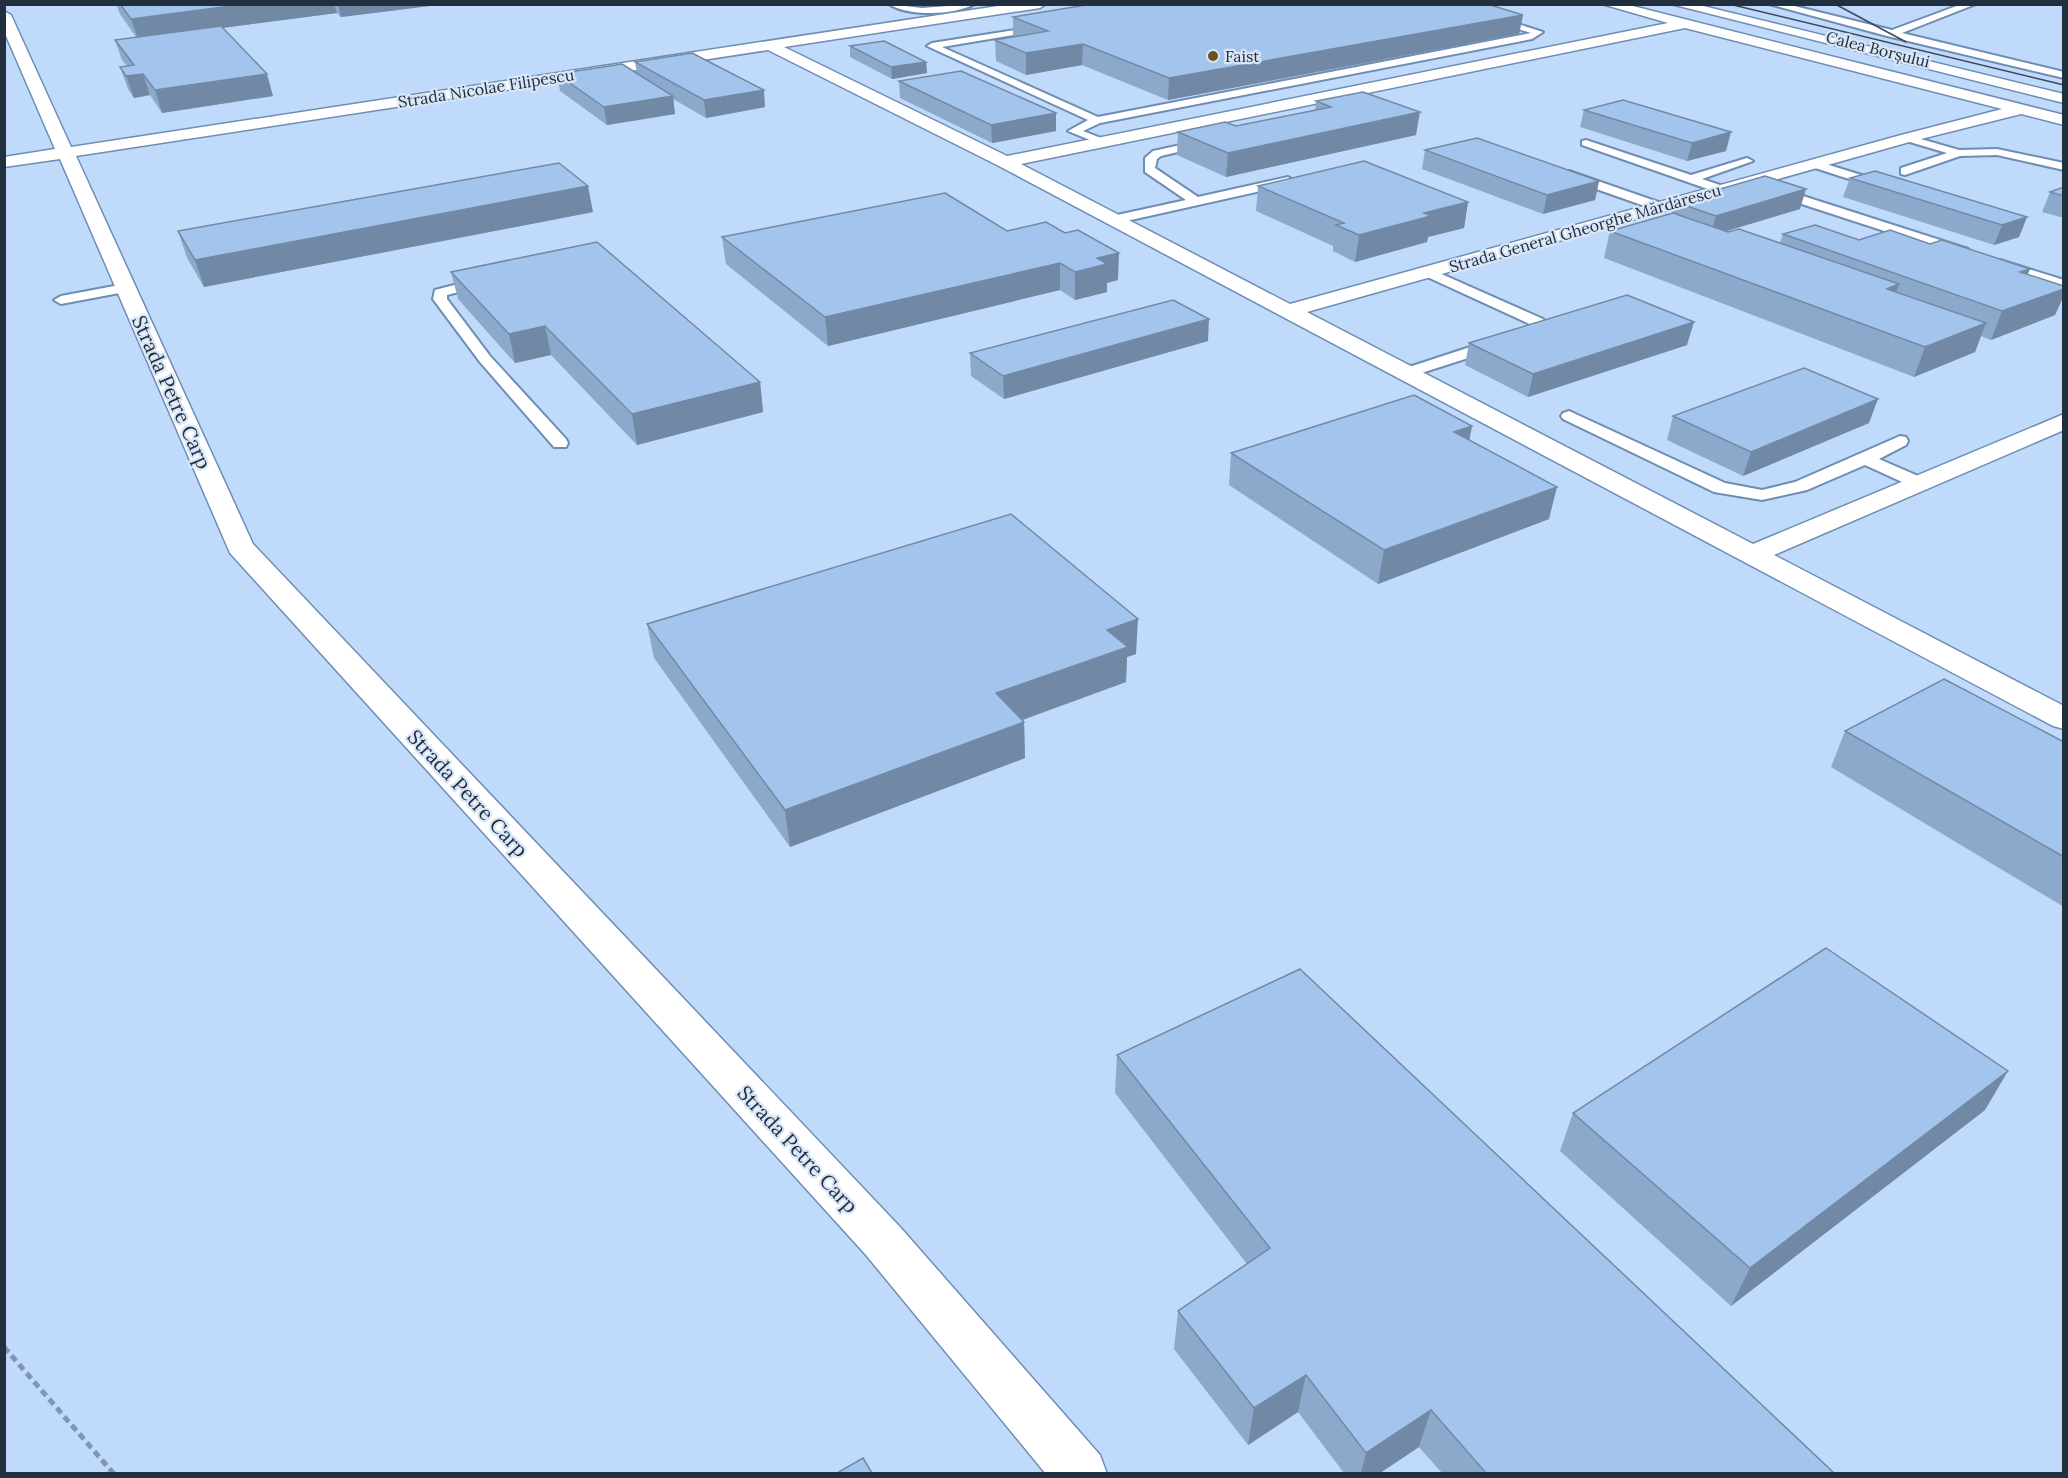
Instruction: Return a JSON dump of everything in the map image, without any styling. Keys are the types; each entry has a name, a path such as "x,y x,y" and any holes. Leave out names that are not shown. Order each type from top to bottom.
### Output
{"street":[{"name":"Strada Nicolae Filipescu","path":"4,162 1040,4"},
{"path":"1608,4 2064,120"},
{"path":"1677,4 2064,99"},
{"name":"Calea Borșului","path":"1693,4 2064,94"},
{"name":"Calea Borșului","path":"1712,4 2064,87"},
{"path":"1720,4 2064,87"},
{"name":"Strada Petre Carp","path":"4,15 191,431 240,547 883,1241 1081,1473"},
{"path":"1005,162 1684,24"},
{"path":"769,45 1005,162 2064,719"},
{"name":"Strada General Gheorghe Mărdărescu","path":"1288,311 1907,138 2021,109"},
{"path":"1753,554 2064,420"}],"lane":[{"path":"893,4 915,11 930,11 971,4"},
{"path":"1102,142 1074,131 1098,120 1532,36 1538,32 1445,4"},
{"path":"1773,4 2064,75"},
{"path":"1890,34 1972,4"},
{"path":"1056,25 932,46 1098,120"},
{"path":"1321,98 1336,106"},
{"path":"1146,133 1176,148"},
{"path":"1907,138 1959,153"},
{"path":"1195,201 1149,169 1151,159 1157,153 1219,140"},
{"path":"1586,143 1722,190"},
{"path":"1905,171 1959,153 1997,152 2064,167"},
{"path":"1691,179 1748,161"},
{"path":"1813,164 1900,192"},
{"path":"1561,172 1660,207"},
{"path":"1113,220 1300,178"},
{"path":"1748,182 2064,285"},
{"path":"1406,373 1538,331 1540,327 1538,322 1428,272"},
{"path":"499,278 452,288 440,293 440,299 485,359 560,443"},
{"path":"61,300 125,288"},
{"path":"1569,416 1719,488 1762,495 1801,486 1865,459 1900,441"},
{"path":"1865,459 1919,483"}],"path":[{"path":"4,1347 114,1473"}],"building":[{"path":"120,4 246,4 131,19"},
{"name":"Faist","path":"1092,4 1487,4 1523,15 1169,78 1083,44 1026,53 995,40 1048,31 1013,17"},
{"path":"221,26 267,74 155,90 143,74 126,76 120,67 134,65 115,40"},
{"path":"884,41 926,62 891,67 850,46"},
{"path":"692,53 764,90 704,100 635,62"},
{"path":"622,64 673,96 604,107 557,74"},
{"path":"961,71 1056,113 991,125 899,81"},
{"path":"1363,92 1420,112 1228,153 1178,132 1225,122 1236,126 1331,107 1316,101"},
{"path":"1623,100 1731,132 1692,143 1584,110"},
{"path":"1477,138 1599,181 1547,195 1425,150"},
{"path":"1364,161 1468,202 1424,213 1431,216 1359,235 1336,225 1344,223 1258,186"},
{"path":"559,163 588,186 195,260 178,231"},
{"path":"1875,171 2027,217 2002,225 1850,178"},
{"path":"1765,176 1806,189 1716,216 1675,202"},
{"path":"2064,187 2064,196 2050,192"},
{"path":"945,193 1007,231 1046,222 1065,233 1078,230 1119,253 1097,258 1107,264 1075,272 1060,263 825,317 722,237"},
{"path":"1673,213 1728,232 1739,229 1899,284 1887,289 1986,323 1925,347 1610,231"},
{"path":"1815,225 1859,240 1890,230 1930,244 1942,240 2030,269 2020,272 2064,286 2064,289 2002,311 1783,234"},
{"path":"597,242 760,382 632,414 545,326 509,334 451,272"},
{"path":"1627,295 1694,322 1533,374 1469,343"},
{"path":"1173,300 1209,319 1003,376 970,353"},
{"path":"1804,368 1878,399 1751,452 1673,416"},
{"path":"1414,395 1472,426 1454,432 1557,487 1384,550 1231,453"},
{"path":"1011,514 1138,619 1107,630 1128,647 996,693 1024,722 785,810 647,624"},
{"path":"1944,679 2064,742 2064,857 1845,731"},
{"path":"1826,948 2008,1071 1750,1268 1573,1113"},
{"path":"1300,969 1834,1473 1486,1473 1431,1410 1366,1453 1306,1375 1254,1408 1178,1311 1270,1248 1117,1055"},
{"path":"863,1458 872,1473 837,1473"}],"tram line":[{"path":"1729,4 2064,85"},
{"path":"1835,4 1906,42"}],"place":[{"name":"Faist","path":"1213,56"}]}
